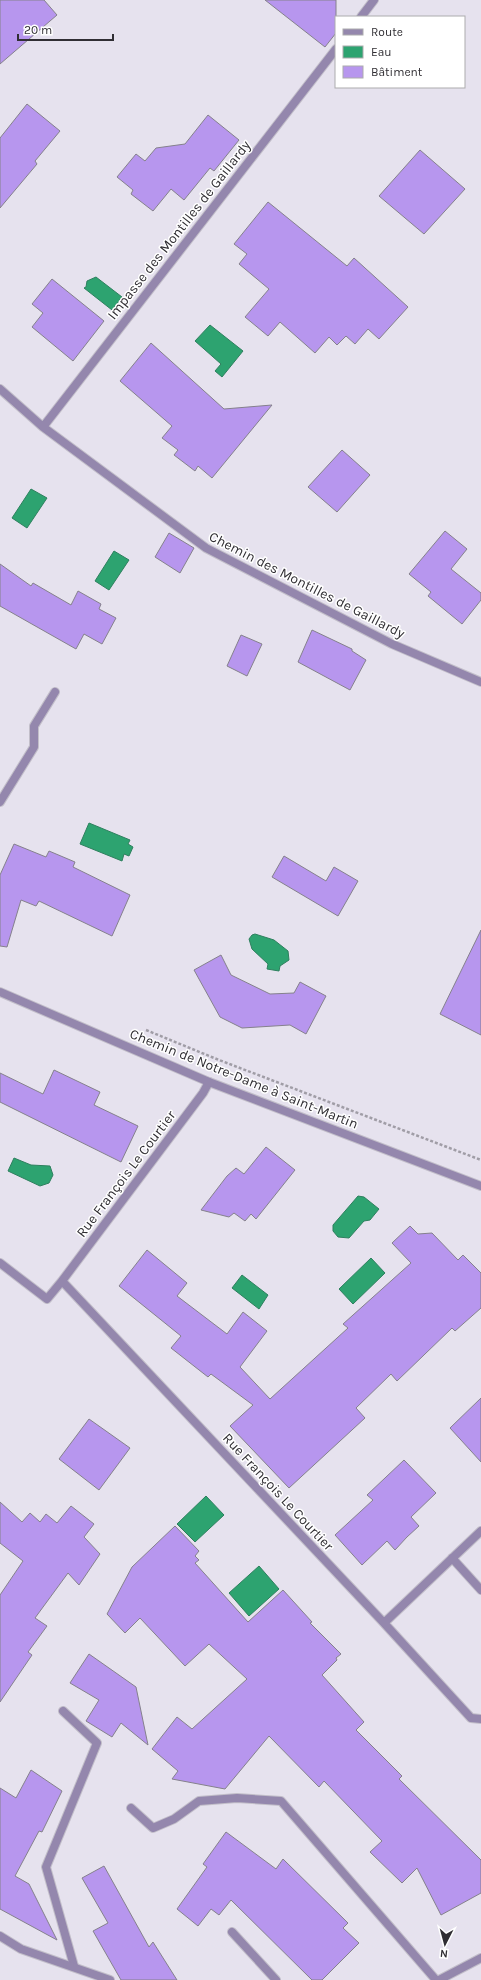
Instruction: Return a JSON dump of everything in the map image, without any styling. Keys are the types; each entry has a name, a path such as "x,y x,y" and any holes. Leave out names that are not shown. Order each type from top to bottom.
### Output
{"street":[{"path":"362,16 374,0"},
{"name":"Impasse des Montilles de Gaillardy","path":"43,426 335,50"},
{"name":"Chemin des Montilles de Gaillardy","path":"0,389 43,426 206,548 392,644 481,682"},
{"path":"0,802 34,747 34,726 55,692"},
{"name":"Chemin de Notre-Dame à Saint-Martin","path":"0,992 209,1082 481,1186"},
{"name":"Rue François Le Courtier","path":"0,1263 47,1299 203,1093 209,1082"},
{"name":"Rue François Le Courtier","path":"62,1280 471,1718 481,1720"},
{"path":"384,1624 481,1531"},
{"path":"452,1558 481,1590"},
{"path":"63,1711 97,1743 46,1867 74,1966"},
{"path":"131,1808 153,1828 174,1819 199,1801 237,1798 281,1801 438,1980 481,1958"},
{"path":"232,1932 276,1980"},
{"path":"0,1936 21,1949 74,1966 110,1980"}],"path":[{"path":"139,1027 219,1060 481,1160"}],"water":[{"path":"96,277 122,297 112,310 84,288 86,287 87,281"},
{"path":"210,325 243,351 222,377 215,371 221,364 195,341"},
{"path":"31,489 47,498 27,528 12,518"},
{"path":"114,551 129,560 109,590 95,581"},
{"path":"89,823 130,840 128,844 133,847 129,856 124,854 122,861 80,844"},
{"path":"255,934 274,940 288,951 289,960 280,966 279,971 267,969 268,964 252,949 249,939"},
{"path":"14,1158 31,1165 50,1166 53,1175 49,1183 40,1186 8,1171"},
{"path":"358,1196 364,1197 379,1209 370,1220 364,1221 349,1238 338,1237 333,1231 333,1225"},
{"path":"371,1258 385,1273 353,1304 339,1289"},
{"path":"242,1275 268,1295 259,1309 232,1288"},
{"path":"206,1496 224,1515 195,1542 177,1524"},
{"path":"259,1566 279,1589 249,1616 229,1593"}],"building":[{"path":"0,0 44,0 57,15 0,64"},
{"path":"265,0 336,0 335,34 325,47"},
{"path":"27,104 60,131 35,161 37,164 0,208 0,138"},
{"path":"208,115 239,140 214,171 210,168 184,200 171,189 153,211 131,194 133,190 117,177 136,154 145,161 156,148 185,144"},
{"path":"420,150 465,189 424,234 379,196"},
{"path":"268,202 347,266 354,258 408,307 379,339 368,329 355,344 346,336 337,345 329,337 315,353 280,322 268,336 245,317 269,289 239,264 247,254 234,244"},
{"path":"52,279 104,321 73,361 32,327 43,313 32,304"},
{"path":"151,343 224,409 272,405 212,478 198,466 195,471 174,455 178,450 162,438 172,426 120,381"},
{"path":"342,450 370,475 337,512 308,487"},
{"path":"445,531 467,549 451,569 481,593 481,600 462,624 428,596 431,592 409,574"},
{"path":"169,533 194,548 180,573 155,557"},
{"path":"0,564 31,586 33,583 71,605 78,591 101,604 99,609 116,618 102,644 84,634 76,649 0,606"},
{"path":"312,630 352,649 352,651 366,660 350,690 298,662"},
{"path":"241,635 262,644 247,676 227,666"},
{"path":"14,844 46,857 49,851 75,862 73,867 130,895 112,936 39,901 36,906 21,900 7,947 0,946 0,875"},
{"path":"284,856 326,881 334,867 358,881 338,916 272,877"},
{"path":"481,930 481,1035 440,1014"},
{"path":"221,955 231,975 270,994 294,993 300,982 326,996 306,1034 290,1025 242,1028 220,1017 194,970"},
{"path":"54,1070 100,1092 94,1105 138,1126 121,1162 0,1102 0,1073 43,1094"},
{"path":"266,1147 295,1170 256,1219 251,1214 245,1221 234,1213 229,1217 201,1210 227,1176 236,1168 244,1174"},
{"path":"410,1226 418,1234 432,1233 458,1260 463,1255 481,1273 481,1308 455,1331 452,1328 397,1381 391,1374 356,1408 365,1418 289,1488 230,1426 253,1405 211,1374 208,1377 171,1348 181,1336 119,1286 147,1250 187,1283 177,1296 227,1334 243,1312 267,1331 240,1367 270,1399 348,1328 343,1324 411,1263 392,1243"},
{"path":"481,1398 481,1462 450,1428"},
{"path":"89,1419 130,1448 99,1490 59,1459"},
{"path":"404,1460 436,1493 411,1517 419,1526 395,1550 387,1541 362,1565 335,1535 373,1500 367,1495"},
{"path":"0,1502 22,1522 30,1513 40,1522 46,1514 57,1523 71,1506 94,1524 84,1537 100,1554 79,1585 68,1573 35,1618 47,1626 28,1652 32,1655 0,1702 0,1595 23,1561 0,1543"},
{"path":"175,1526 199,1551 195,1556 199,1560 195,1563 248,1622 283,1590 312,1622 310,1623 341,1654 322,1675 364,1722 356,1730 402,1776 399,1779 481,1860 481,1893 441,1915 417,1868 402,1883 370,1852 382,1841 324,1781 319,1787 269,1736 225,1789 172,1779 178,1771 152,1749 177,1717 192,1729 247,1679 209,1644 185,1666 140,1618 125,1633 107,1614 132,1567"},
{"path":"89,1654 136,1687 148,1745 121,1723 112,1737 86,1721 99,1700 70,1683"},
{"path":"31,1770 62,1791 42,1832 39,1831 15,1876 29,1884 57,1940 0,1909 0,1788 16,1798"},
{"path":"226,1832 276,1869 283,1859 348,1923 343,1928 359,1943 322,1980 312,1980 231,1900 219,1915 211,1909 198,1926 177,1909 207,1867 203,1864"},
{"path":"104,1866 149,1947 153,1942 177,1980 121,1980 93,1931 108,1923 82,1878"}]}
